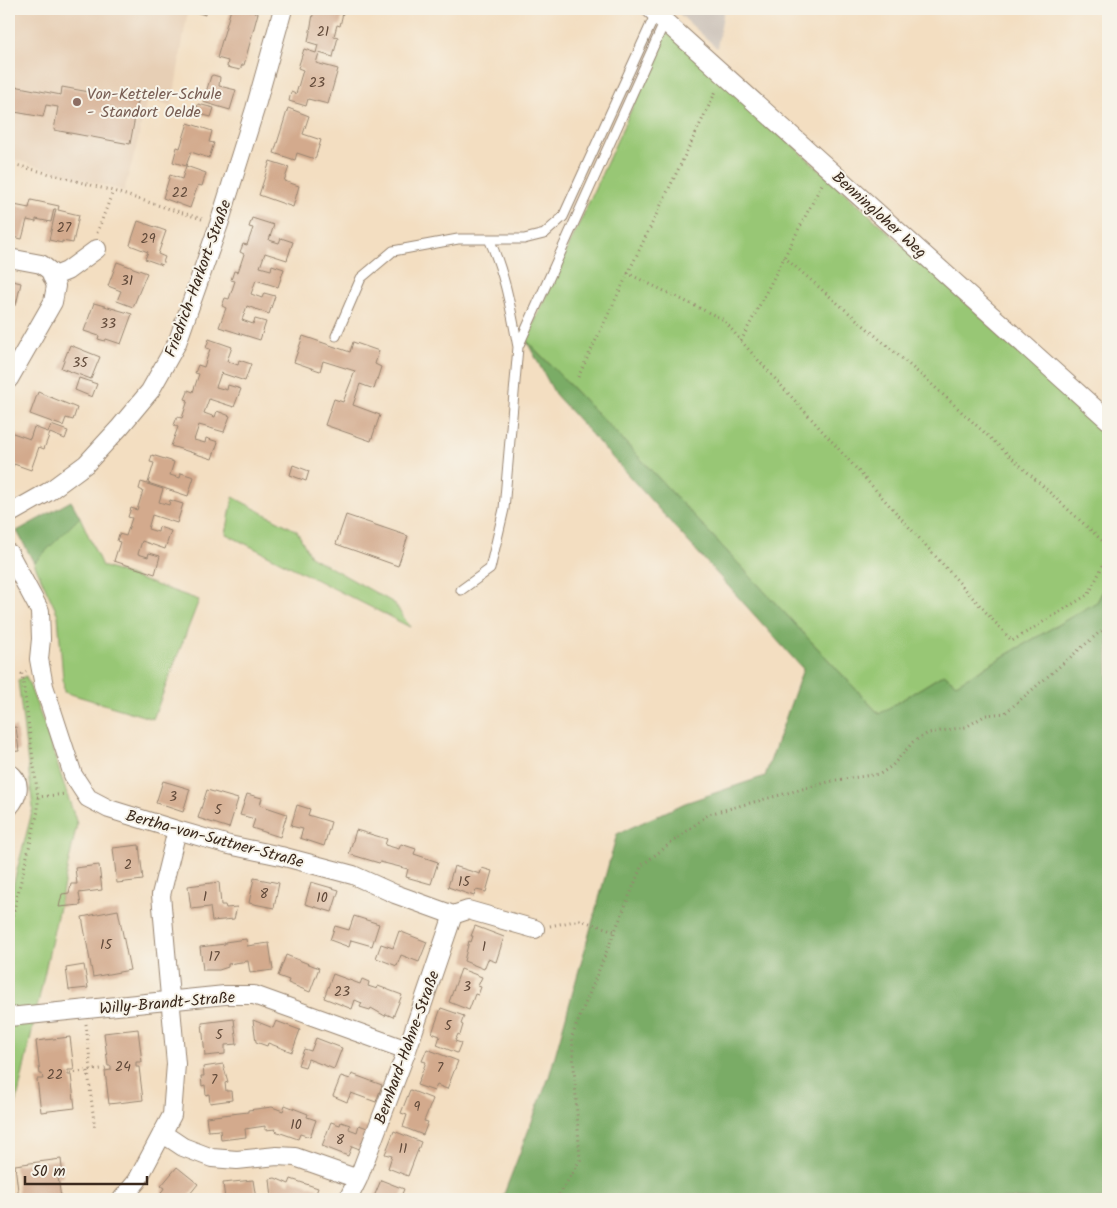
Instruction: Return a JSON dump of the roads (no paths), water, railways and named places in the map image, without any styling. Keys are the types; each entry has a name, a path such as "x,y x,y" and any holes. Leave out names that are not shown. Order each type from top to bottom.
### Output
{"street":[{"name":"Friedrich-Harkort-Straße","path":"9,514 48,492 86,464 120,427 150,390 177,343 219,224 255,109 283,9"},
{"name":"Benningloher Weg","path":"657,14 1108,420"},
{"path":"52,277 66,271 97,249"},
{"path":"9,258 41,264 50,271 56,286 53,302 9,379"},
{"name":"Bertha-von-Suttner-Straße","path":"9,553 40,611 41,639 39,659 44,686 73,775 88,798 110,809 177,830 353,875 395,894 453,914 468,910 535,929"},
{"path":"9,773 18,786 13,803"},
{"path":"122,1199 137,1181 172,1115 176,1064 161,895 177,830"},
{"name":"Bernhard-Hahne-Straße","path":"348,1199 358,1179 407,1050 453,914"},
{"name":"Willy-Brandt-Straße","path":"9,1017 225,995 254,995 407,1050"},
{"path":"162,1133 183,1148 212,1158 237,1160 277,1156 294,1157 358,1179"}],"lane":[{"path":"336,336 361,278 393,251 458,239 524,238 544,234 563,217 657,14"},
{"path":"518,347 657,14"},
{"path":"461,590 490,569 504,509 518,347 510,303 496,253 489,239"}],"place":[{"name":"Von-Ketteler-Schule - Standort Oelde","path":"77,102"}]}
